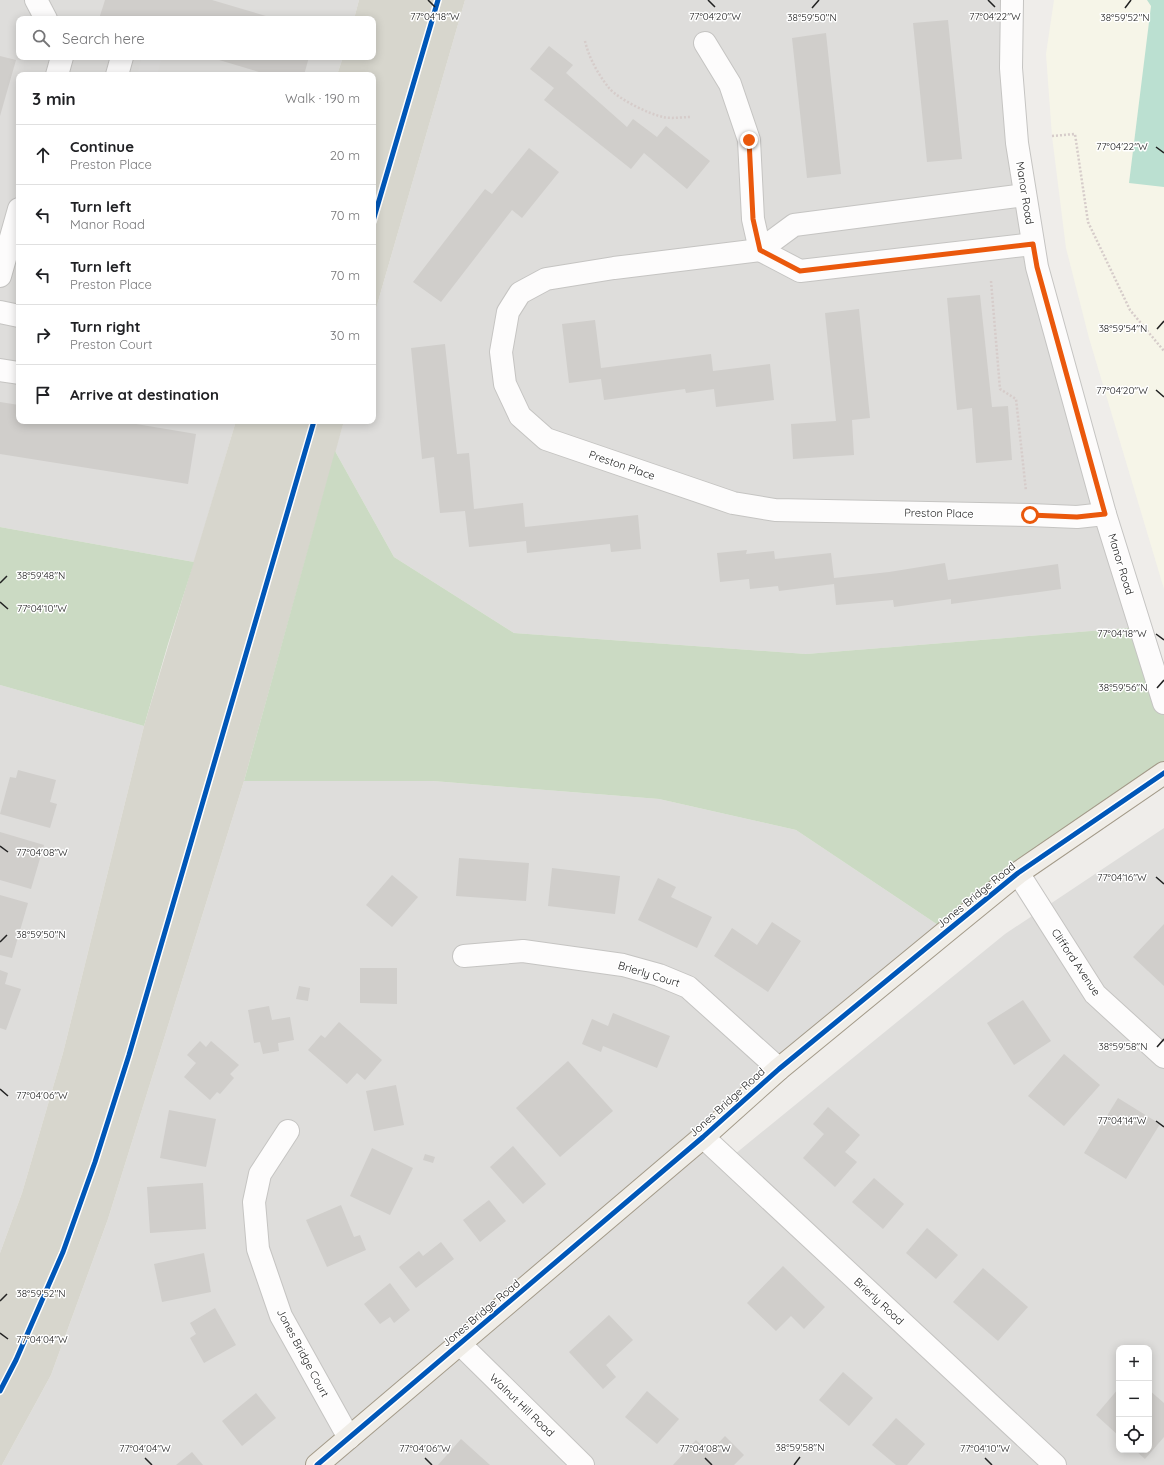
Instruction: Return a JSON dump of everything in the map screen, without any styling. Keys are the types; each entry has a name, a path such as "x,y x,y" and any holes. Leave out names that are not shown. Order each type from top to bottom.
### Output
{"main road":[{"name":"Jones Bridge Road","path":"317,1465 703,1137 778,1069 1018,873 1164,773"}],"street":[{"path":"36,0 44,16"},
{"name":"Manor Road","path":"1012,0 1011,68 1017,143 1037,267 1105,514 1164,703"},
{"path":"705,43 730,84 749,140 753,219 760,250 800,271 1033,244"},
{"path":"58,72 61,60"},
{"path":"118,72 121,60"},
{"name":"Preston Place","path":"1025,195 794,226 760,250 614,268 546,280 520,293 508,312 502,352 505,384 520,416 546,439 733,503 775,510 1077,517 1105,514"},
{"path":"0,276 16,220"},
{"path":"0,312 16,315"},
{"path":"0,370 16,373"},
{"name":"Clifford Avenue","path":"1018,873 1095,994 1164,1057"},
{"name":"Brierly Court","path":"464,956 523,951 623,965 659,976 688,987 778,1069"},
{"name":"Jones Bridge Court","path":"288,1131 260,1174 254,1202 258,1249 281,1316 349,1438"},
{"name":"Brierly Road","path":"703,1137 1055,1465"},
{"name":"Walnut Hill Road","path":"460,1344 583,1465"}],"path":[{"path":"585,41 588,52 610,89 636,107 664,117 691,117"},
{"path":"1052,136 1075,134 1088,222 1130,310 1164,351"},
{"path":"991,281 1000,389 1016,399 1026,495"}],"shaded area":[{"path":"0,0 359,0 355,16 16,16 16,60 342,60 338,72 16,72 16,424 235,424 194,562 0,527"},
{"path":"359,0 465,0 376,309 376,72 338,72 342,60 376,60 376,16 355,16"},
{"path":"465,0 1012,0 1037,267 1141,627 806,654 514,633 394,557 335,451 343,424 376,424 376,309"},
{"path":"1054,0 1164,0 1164,589 1089,338 1066,248 1052,136 1046,54"},
{"path":"141,60 161,60 158,72 138,72"},
{"path":"235,424 343,424 244,781 108,1219 51,1375 2,1465 0,1465 0,1253 22,1193 63,1053 144,726"},
{"path":"0,685 144,726 63,1053 22,1193 0,1253"},
{"path":"244,781 433,781 659,799 796,830 947,931 703,1137 1055,1465 2,1465 51,1375 108,1219"},
{"path":"1164,828 1164,1465 1057,1465 735,1154 1005,934"}],"green space":[{"path":"1147,0 1164,0 1164,187 1129,183 1151,6"},
{"path":"335,451 394,557 514,633 806,654 1141,627 1164,703 1164,773 947,931 796,830 659,799 433,781 244,781"},
{"path":"0,527 194,562 144,726 0,685"}],"building":[{"path":"105,0 212,0 266,16 100,16"},
{"path":"948,20 962,159 927,162 913,23"},
{"path":"826,33 841,174 807,178 792,38"},
{"path":"549,46 573,65 566,73 627,127 633,119 657,137 666,126 710,161 687,189 644,153 631,169 544,100 554,88 530,69"},
{"path":"0,56 16,60 0,116"},
{"path":"219,60 308,60 305,72 259,72"},
{"path":"529,148 559,172 522,218 512,210 441,302 413,282 485,189 492,194"},
{"path":"980,295 992,407 1008,406 1012,460 976,463 972,408 957,410 947,298"},
{"path":"859,309 870,418 852,420 854,455 793,459 791,424 836,421 825,313"},
{"path":"595,320 601,368 711,354 713,371 770,364 774,400 716,407 714,389 686,393 685,389 604,400 601,379 569,383 562,324"},
{"path":"445,344 457,454 469,453 474,509 523,503 525,527 638,515 641,549 611,552 610,544 527,553 526,541 469,547 465,511 440,513 434,457 422,459 411,348"},
{"path":"0,402 16,405 16,424 136,424 196,434 188,484 0,454"},
{"path":"747,550 746,554 774,551 775,559 831,553 834,578 889,572 945,563 948,580 1058,564 1061,589 951,604 951,599 894,607 893,600 836,605 834,584 779,591 778,586 750,589 749,579 720,582 717,553"},
{"path":"18,770 56,780 50,802 57,804 50,828 0,814 10,777 16,778"},
{"path":"0,832 44,845 31,889 0,880"},
{"path":"459,858 529,863 526,901 456,896"},
{"path":"552,868 620,876 615,914 548,906"},
{"path":"392,875 418,897 392,927 366,905"},
{"path":"658,878 676,887 671,897 712,917 697,948 638,920"},
{"path":"0,895 28,903 12,958 0,955"},
{"path":"772,922 801,941 768,992 714,956 732,928 757,945"},
{"path":"1164,924 1164,986 1133,957"},
{"path":"360,968 397,968 397,1004 360,1003"},
{"path":"0,970 8,973 5,984 21,989 6,1030 0,1028"},
{"path":"299,986 310,988 308,1001 296,999"},
{"path":"1023,1000 1051,1041 1014,1065 987,1023"},
{"path":"269,1006 272,1020 290,1017 294,1040 278,1043 279,1051 263,1054 260,1042 254,1043 248,1010"},
{"path":"613,1013 670,1036 657,1068 603,1046 601,1052 582,1044 592,1019 608,1026"},
{"path":"339,1022 382,1060 365,1080 357,1073 347,1084 308,1050 321,1035 325,1038"},
{"path":"200,1041 206,1047 211,1041 239,1065 230,1074 234,1078 220,1094 217,1092 210,1100 184,1077 196,1063 187,1055"},
{"path":"1064,1054 1100,1085 1064,1126 1028,1096"},
{"path":"568,1061 613,1111 560,1157 516,1108"},
{"path":"396,1085 404,1125 374,1131 366,1091"},
{"path":"1118,1098 1160,1124 1126,1179 1084,1153"},
{"path":"828,1107 860,1135 845,1152 857,1162 835,1187 803,1158 824,1134 813,1124"},
{"path":"169,1110 216,1119 206,1167 160,1158"},
{"path":"513,1146 546,1184 523,1204 490,1167"},
{"path":"372,1148 413,1168 390,1215 350,1196"},
{"path":"425,1154 435,1157 433,1163 423,1160"},
{"path":"874,1178 904,1204 883,1229 852,1202"},
{"path":"203,1183 206,1229 150,1233 147,1187"},
{"path":"489,1200 506,1221 480,1242 463,1220"},
{"path":"341,1205 354,1237 360,1235 366,1250 327,1267 306,1220"},
{"path":"927,1228 958,1255 936,1279 906,1253"},
{"path":"441,1242 454,1259 416,1288 399,1267 419,1251 423,1256"},
{"path":"204,1253 211,1292 162,1302 154,1264"},
{"path":"783,1266 825,1307 804,1329 791,1316 776,1331 747,1303"},
{"path":"983,1268 1028,1307 998,1341 953,1302"},
{"path":"390,1283 410,1310 394,1323 390,1317 380,1324 364,1304"},
{"path":"215,1308 236,1345 204,1363 190,1338 196,1334 190,1323"},
{"path":"609,1315 633,1340 606,1365 616,1377 603,1389 569,1352"},
{"path":"843,1372 873,1398 849,1426 819,1400"},
{"path":"647,1391 679,1419 657,1444 625,1417"},
{"path":"1116,1392 1116,1433 1096,1415"},
{"path":"256,1393 276,1418 242,1446 222,1421"},
{"path":"1152,1393 1164,1403 1164,1437 1152,1451"},
{"path":"896,1418 925,1444 907,1465 896,1465 872,1445"},
{"path":"725,1436 744,1455 734,1465 673,1465 696,1440 709,1453"},
{"path":"461,1439 490,1465 438,1465"},
{"path":"192,1452 203,1465 176,1465"},
{"path":"1138,1453 1150,1453 1145,1459"}],"cycle path":[{"path":"376,211 438,0"},
{"path":"0,1391 16,1360 63,1252 95,1162 129,1055 313,424"},
{"path":"317,1465 703,1137 779,1069 947,931 1018,873 1164,773"}],"route":[{"path":"749,140 753,219 760,250 800,271 1033,244 1037,267 1105,514 1077,517 1030,515"}]}
